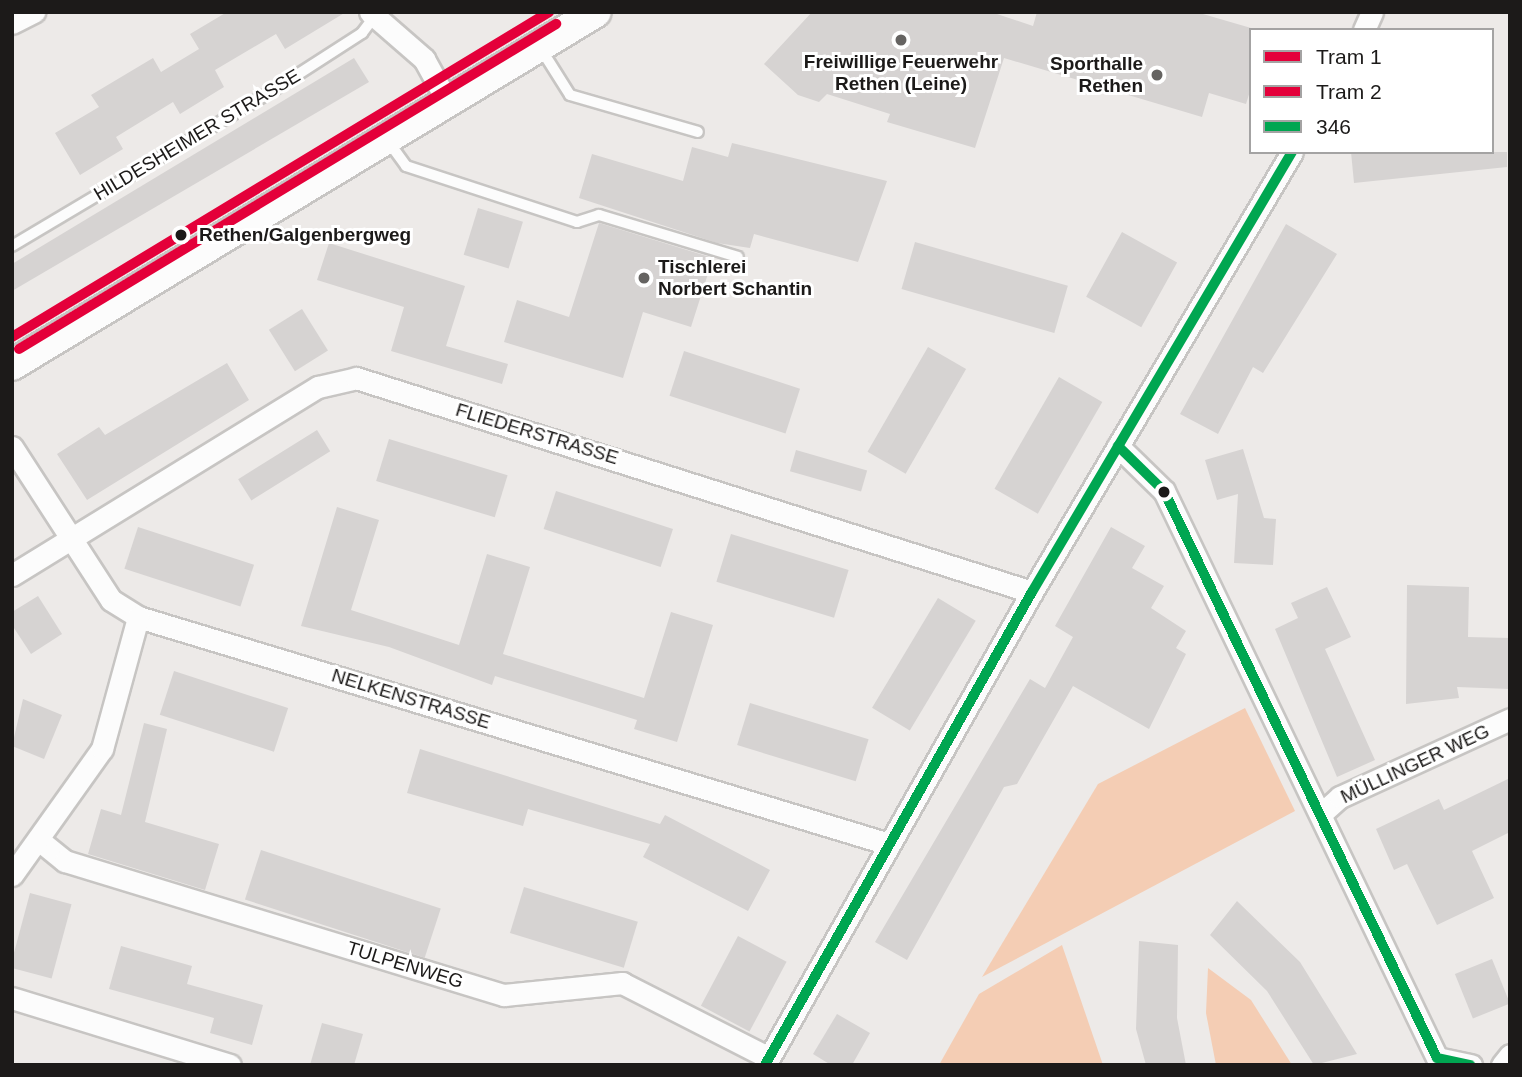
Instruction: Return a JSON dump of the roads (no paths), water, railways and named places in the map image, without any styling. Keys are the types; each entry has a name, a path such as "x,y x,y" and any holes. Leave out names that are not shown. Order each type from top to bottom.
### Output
{"street":[{"path":"12,23 34,12"},
{"path":"12,365 446,99 540,47 596,12"},
{"path":"1365,28 1373,12"},
{"path":"373,14 424,59 446,99"},
{"path":"767,1062 1032,592 1291,154"},
{"name":"FLIEDERSTRASSE","path":"12,575 318,387 356,378 1032,592"},
{"path":"1118,446 1164,491 1322,813 1437,1058 1471,1065"},
{"name":"NELKENSTRASSE","path":"12,447 111,600 138,617 889,844"},
{"path":"12,875 40,841 102,749 138,617"},
{"name":"MÜLLINGER WEG","path":"1322,813 1340,797 1510,719"},
{"name":"TULPENWEG","path":"40,841 65,861 504,995 622,984 767,1062"},
{"path":"12,998 230,1065"},
{"path":"1502,1065 1510,1055"}],"lane":[{"name":"HILDESHEIMER STRASSE","path":"12,246 269,93 362,33 373,14"},
{"path":"540,47 570,95 698,132"},
{"path":"384,137 406,166 578,222 599,215 738,257"}],"tram line":[{"name":"1","path":"12,337 549,12"},
{"name":"2","path":"19,349 556,24"}],"place":[{"name":"Freiwillige Feuerwehr Rethen (Leine)","path":"901,40"},
{"name":"Sporthalle Rethen","path":"1157,75"},
{"name":"Rethen/Galgenbergweg","path":"181,235"},
{"name":"Tischlerei Norbert Schantin","path":"644,278"}]}
